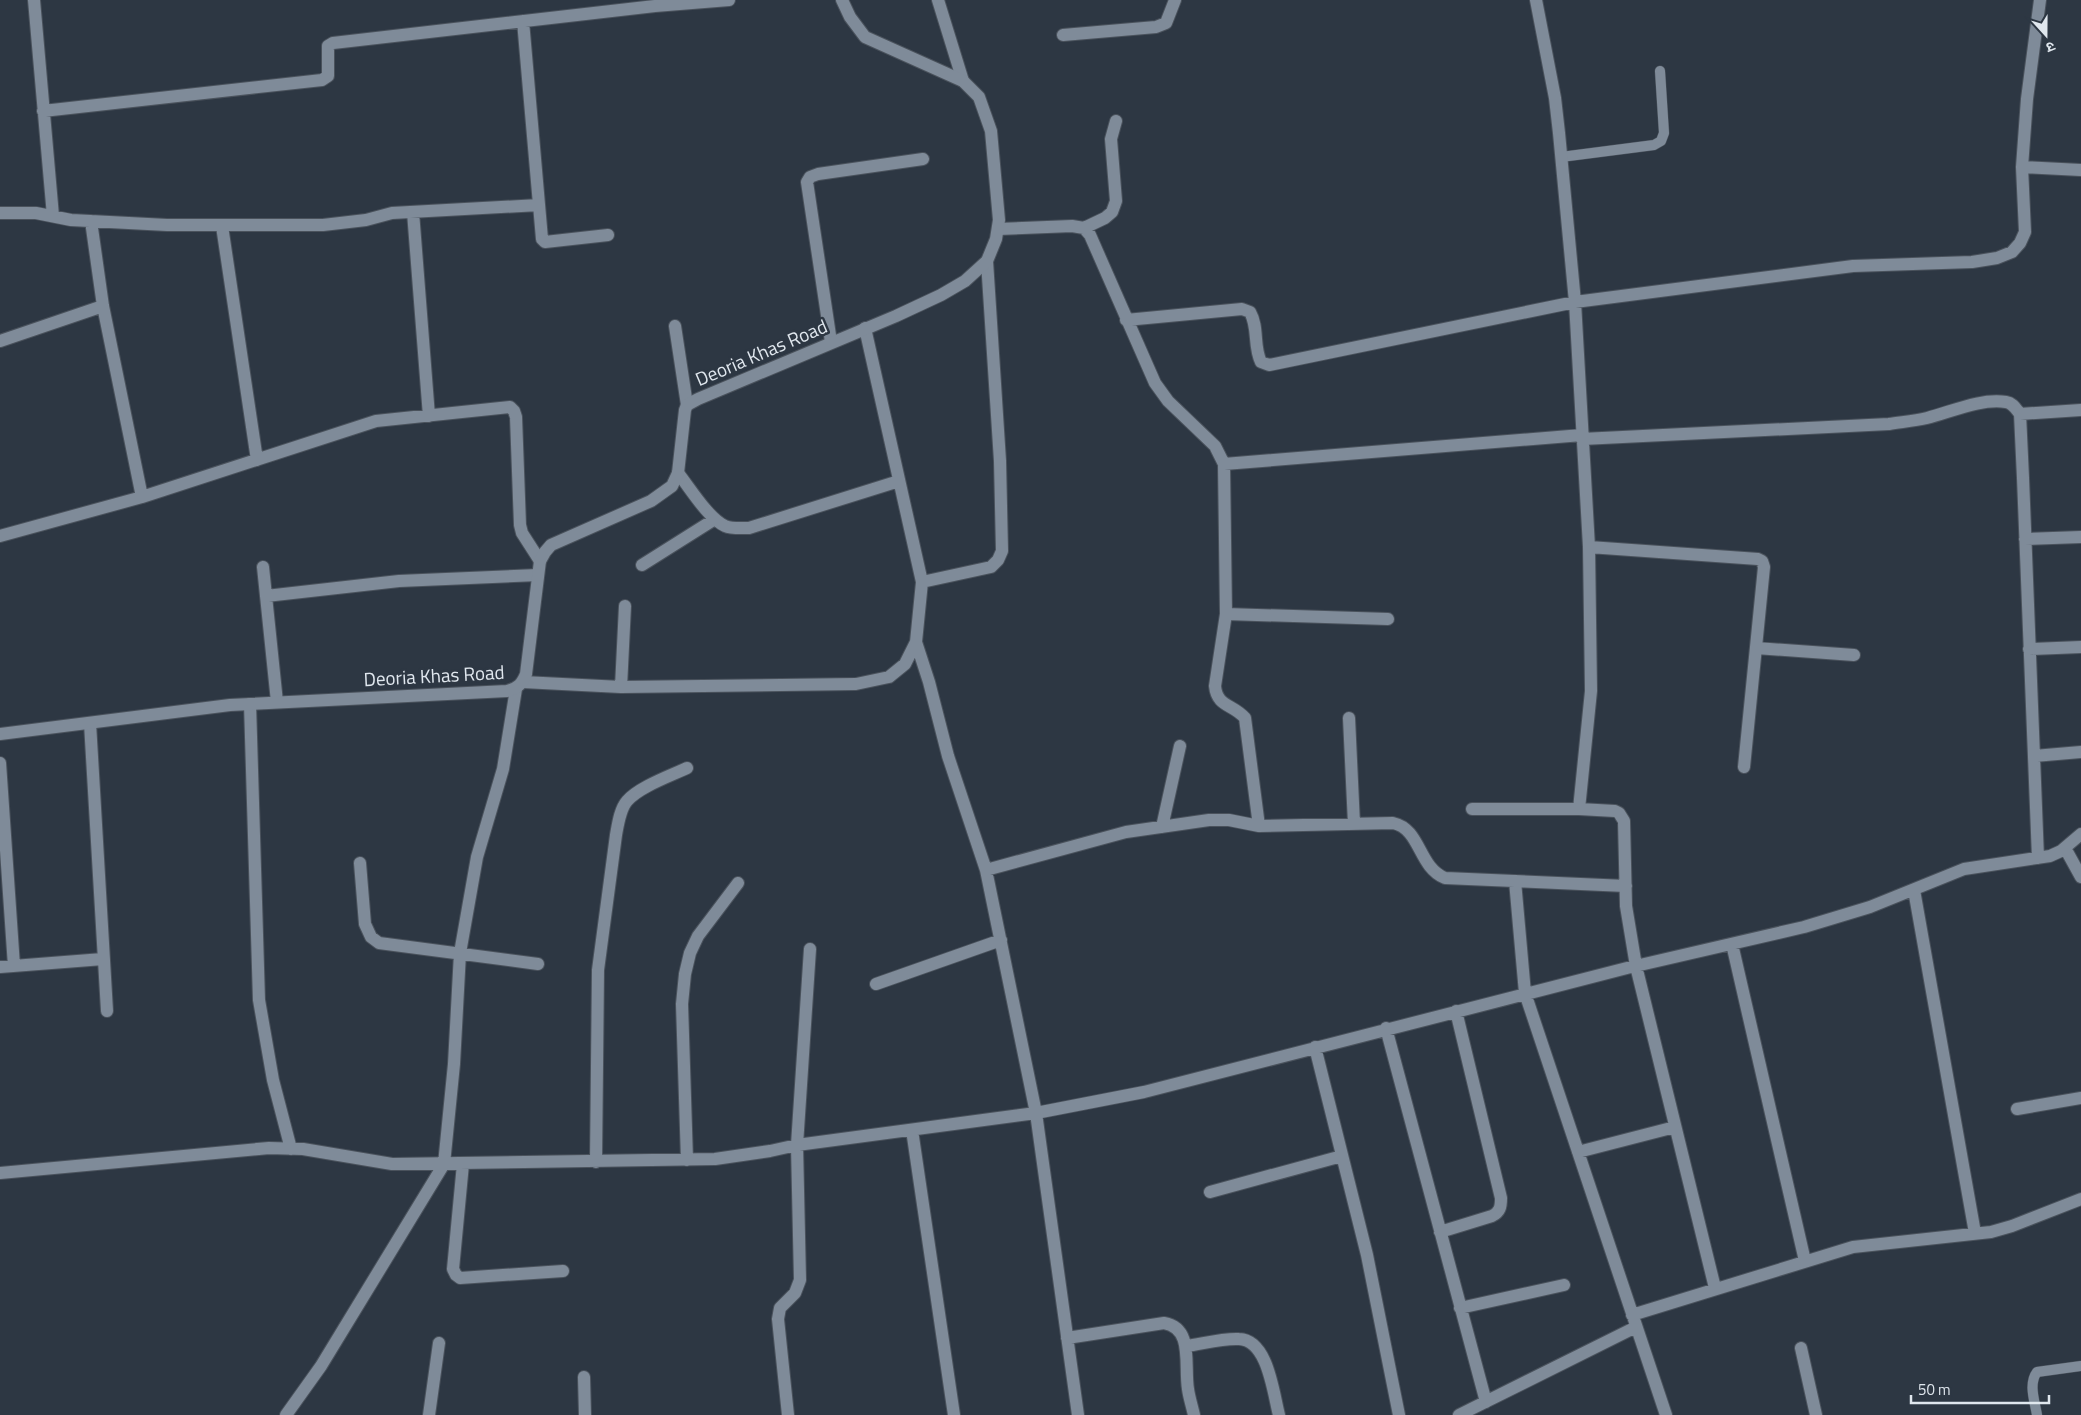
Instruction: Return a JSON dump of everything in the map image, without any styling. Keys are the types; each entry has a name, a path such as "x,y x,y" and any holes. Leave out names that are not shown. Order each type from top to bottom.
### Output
{"street":[{"path":"34,0 52,216"},
{"path":"43,111 322,80 328,76 328,46 333,42 730,0"},
{"name":"Deoria Khas Road","path":"0,734 250,704 507,691 520,685 526,674 540,561 545,552 551,545 662,495 672,486 678,473 683,414 688,405 698,399 914,308 965,281 987,261 996,239 999,220 992,131 979,97 963,81 866,37 850,17 842,0"},
{"path":"938,0 963,81"},
{"path":"1063,35 1156,27 1166,23 1175,0"},
{"path":"1536,0 1555,98 1562,157 1575,302 1588,546 1590,691 1579,809"},
{"path":"1126,320 1242,309 1250,312 1255,320 1257,354 1261,362 1269,365 1575,302 1853,266 1972,262 1997,258 2012,252 2020,243 2024,232 2022,166 2027,99 2040,0"},
{"path":"522,21 542,239 545,242 608,235"},
{"path":"998,229 1072,226 1084,228 1105,218 1112,212 1116,200 1111,139 1116,122"},
{"path":"831,342 807,182 810,177 818,174 923,159"},
{"path":"2022,166 2081,170"},
{"path":"0,213 36,213 91,221 166,226 324,225 366,220 392,213 539,205"},
{"path":"413,212 429,416"},
{"path":"91,221 103,306 142,497"},
{"path":"222,226 257,460"},
{"path":"1084,228 1090,235 1155,383 1168,401 1215,446 1224,464 1226,614 1215,686 1216,695 1221,702 1239,711 1245,718 1259,826"},
{"path":"922,582 991,567 998,560 1002,551 1000,461 987,261"},
{"path":"0,341 103,306"},
{"path":"675,326 688,405"},
{"path":"286,1415 321,1366 444,1164 454,1064 460,953 477,857 503,769 520,685 856,684 889,677 904,664 916,642 922,582 865,328"},
{"path":"1224,464 1582,437 1889,424 1926,418 1976,405 2007,402 2015,407 2020,414 2038,858"},
{"path":"0,536 142,497 376,421 510,407 516,417 520,525 522,533 540,561"},
{"path":"2020,414 2081,410"},
{"path":"678,473 715,519 726,527 749,528 899,481"},
{"path":"642,565 715,519"},
{"path":"2026,539 2081,537"},
{"path":"1588,546 1758,559 1762,561 1764,567 1744,767"},
{"path":"263,568 277,702"},
{"path":"266,596 399,581 538,575"},
{"path":"621,686 625,606"},
{"path":"1226,614 1388,619"},
{"path":"916,642 929,682 948,756 986,870 1036,1113 1078,1415"},
{"path":"2029,649 2081,647"},
{"path":"1756,648 1854,655"},
{"path":"250,704 259,1000 273,1080 291,1149"},
{"path":"1349,718 1354,824"},
{"path":"90,723 106,1011"},
{"path":"1162,827 1180,746"},
{"path":"2034,756 2081,752"},
{"path":"0,763 14,966"},
{"path":"596,1162 598,970 619,821 626,801 635,793 687,768"},
{"path":"1472,809 1579,809 1615,812 1622,816 1624,820 1627,913 1636,966 1715,1288"},
{"path":"986,870 1126,832 1209,820 1229,820 1259,826 1393,823 1403,825 1409,831 1429,868 1437,875 1445,878 1626,886"},
{"path":"0,1172 269,1148 303,1148 392,1164 596,1162 731,1158 797,1145 1036,1113 1144,1092 1525,993 1804,928 1870,907 1964,870 2050,856 2065,848 2081,834"},
{"path":"2065,848 2081,877"},
{"path":"360,863 365,924 371,937 379,943 538,964"},
{"path":"1514,881 1525,993 1666,1415"},
{"path":"687,1160 682,1004 686,974 690,953 698,936 738,884"},
{"path":"1914,890 1974,1233"},
{"path":"876,984 1000,940"},
{"path":"1732,944 1805,1261"},
{"path":"788,1415 778,1319 780,1308 795,1293 800,1280 797,1145 810,949"},
{"path":"0,967 103,960"},
{"path":"1440,1232 1492,1216 1499,1213 1501,1206 1501,1198 1456,1011"},
{"path":"1386,1028 1486,1402"},
{"path":"1315,1047 1367,1255 1399,1415"},
{"path":"2018,1110 2081,1098"},
{"path":"1578,1152 1675,1127"},
{"path":"912,1130 954,1415"},
{"path":"1210,1192 1342,1156"},
{"path":"463,1164 453,1269 456,1275 460,1278 563,1271"},
{"path":"1459,1415 1634,1321 1715,1288 1852,1247 1974,1233 2012,1226 2081,1199"},
{"path":"1460,1308 1564,1285"},
{"path":"1067,1338 1164,1323 1174,1325 1182,1333 1186,1346 1188,1389 1194,1415"},
{"path":"1186,1346 1238,1339 1250,1341 1259,1349 1266,1363 1279,1415"},
{"path":"430,1415 439,1343"},
{"path":"1801,1348 1816,1415"},
{"path":"584,1377 585,1415"}],"lane":[{"path":"1562,157 1654,145 1661,141 1664,133 1660,71"},
{"path":"2037,1415 2032,1387 2033,1378 2037,1372 2081,1366"}]}
